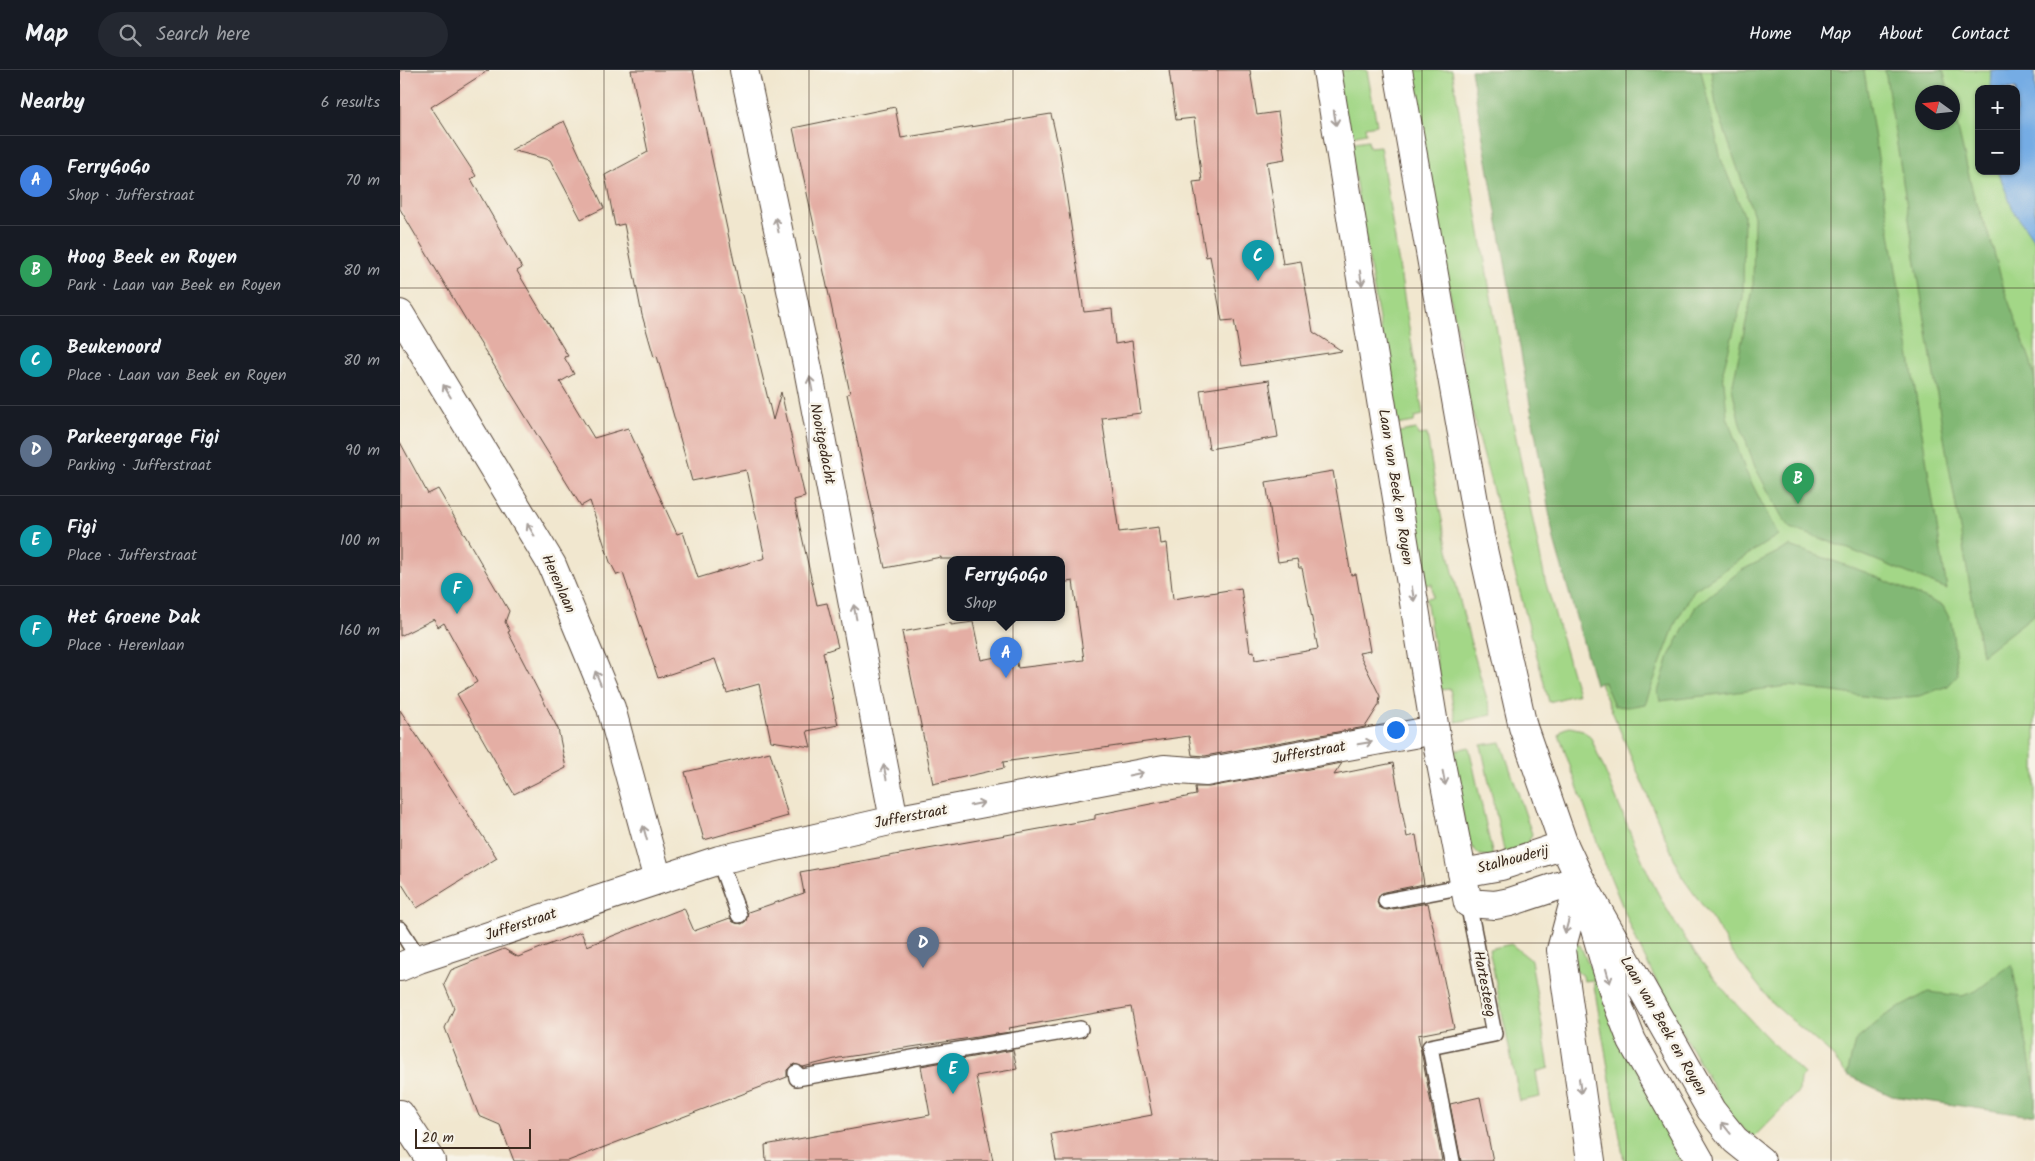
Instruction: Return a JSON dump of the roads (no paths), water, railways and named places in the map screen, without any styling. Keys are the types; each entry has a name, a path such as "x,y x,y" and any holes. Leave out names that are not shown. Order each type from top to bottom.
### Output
{"street":[{"name":"Nooitgedacht","path":"744,70 808,369 894,820"},
{"name":"Laan van Beek en Royen","path":"1327,70 1435,730 1465,887"},
{"name":"Laan van Beek en Royen","path":"1398,70 1480,536 1524,726 1564,845 1580,879 1711,1110 1735,1140 1761,1161"},
{"name":"Herenlaan","path":"400,314 552,565 610,708 658,880"},
{"name":"Jufferstraat","path":"409,963 719,860 894,820 1164,769 1206,772 1435,730"},
{"name":"Stalhouderij","path":"1564,845 1501,866 1465,887 1495,905 1510,902 1580,879"},
{"name":"Laan van Beek en Royen","path":"1580,879 1615,998 1632,1041 1663,1099 1700,1161"},
{"path":"1580,879 1561,950 1591,1161"},
{"path":"400,1114 431,1161"}],"lane":[{"path":"719,860 739,916"},
{"name":"Stalhouderij","path":"1386,902 1465,887"},
{"name":"Hartesteeg","path":"1452,1161 1430,1047 1494,1034 1465,887"},
{"path":"400,930 409,963"},
{"path":"796,1074 798,1078 1080,1029"}],"water":[{"path":"1991,70 2035,70 2035,242 2013,210 2000,175 2020,175 2020,85 1990,85"}],"place":[{"name":"Beukenoord","path":"1258,281"},
{"name":"Hoog Beek en Royen","path":"1798,504"},
{"name":"Het Groene Dak","path":"457,614"},
{"name":"FerryGoGo","path":"1006,678"},
{"name":"Parkeergarage Figi","path":"923,968"},
{"name":"Figi","path":"953,1094"}]}
